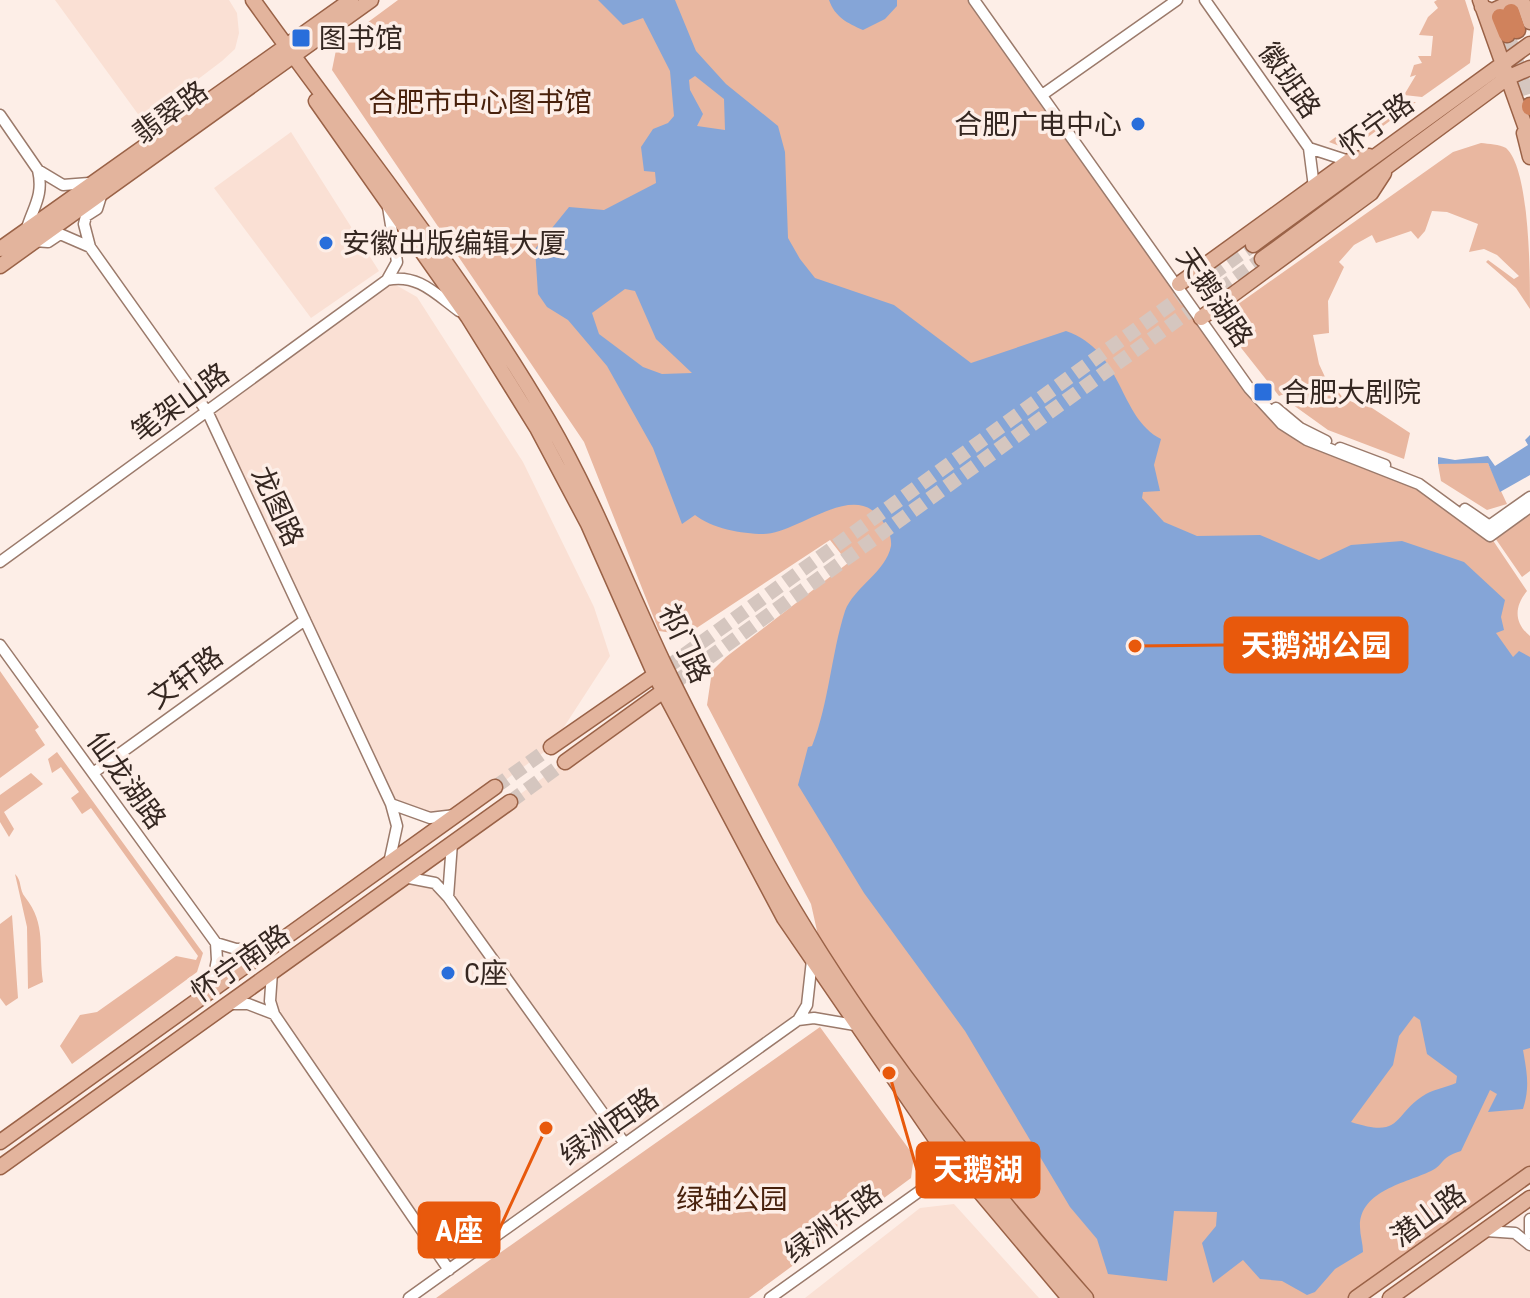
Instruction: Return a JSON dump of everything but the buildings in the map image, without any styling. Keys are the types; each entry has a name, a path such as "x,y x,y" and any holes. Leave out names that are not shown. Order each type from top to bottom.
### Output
{"highway":[{"path":"1500,5 1518,29"}],"main road":[{"name":"祁门路","path":"244,0 396,190 485,320 549,421 600,519 660,671"},
{"name":"祁门路","path":"253,0 286,53 468,317 537,428 660,671 795,912 903,1074 982,1179 1086,1298"},
{"name":"翡翠路","path":"286,53 351,0"},
{"name":"翡翠路","path":"0,266 30,236 98,187 286,53 371,0"},
{"path":"1500,5 1504,71 1526,107 1530,140"},
{"name":"怀宁路","path":"1262,259 1386,168 1504,71 1530,44"},
{"name":"怀宁路","path":"1253,245 1378,155 1504,71 1530,68"},
{"path":"1526,107 1530,157"},
{"path":"1180,283 1349,161 1378,155"},
{"path":"1203,316 1371,193 1386,168"},
{"name":"翡翠路","path":"0,249 30,236"},
{"path":"551,747 660,671"},
{"name":"祁门路","path":"669,687 741,841 812,960 937,1141 972,1187 1069,1298"},
{"path":"565,762 669,687"},
{"name":"怀宁南路","path":"0,1142 495,787"},
{"name":"怀宁南路","path":"0,1167 510,802"},
{"name":"潜山路","path":"1356,1298 1530,1174"},
{"name":"潜山路","path":"1390,1298 1530,1198"}],"street":[{"name":"天鹅湖路","path":"974,0 1180,283 1249,388 1282,424 1354,461 1419,484 1490,531"},
{"name":"天鹅湖路","path":"981,0 1044,94"},
{"path":"1044,94 1177,0"},
{"name":"徽班路","path":"1205,0 1309,148 1314,187"},
{"path":"0,115 38,170 42,186 30,236 48,242 60,234 90,247"},
{"name":"徽班路","path":"1309,148 1349,161"},
{"path":"38,170 63,185 98,187 97,209 86,216 84,224 90,247"},
{"path":"386,197 397,251 397,262 387,280"},
{"name":"龙图路","path":"90,247 208,413 391,804"},
{"path":"387,280 406,276 418,281 468,317"},
{"name":"笔架山路","path":"0,562 387,280"},
{"path":"1490,531 1530,497"},
{"path":"1490,531 1530,507"},
{"name":"文轩路","path":"93,773 305,620"},
{"name":"仙龙湖路","path":"0,645 216,943"},
{"path":"391,804 430,818 457,815"},
{"path":"389,863 397,826 391,804"},
{"path":"448,897 452,843"},
{"path":"404,877 435,883 448,897 625,1144"},
{"path":"210,993 217,960 216,943 236,949 272,948"},
{"path":"798,1020 807,1005 812,960"},
{"path":"272,972 270,1001 274,1014 449,1270"},
{"path":"227,1004 248,1004 274,1014"},
{"path":"798,1020 814,1018 855,1025"},
{"name":"绿洲西路","path":"409,1298 798,1020"},
{"path":"937,1141 924,1188 972,1187"},
{"name":"绿洲东路","path":"770,1298 924,1188"},
{"path":"1530,1219 1530,1233"},
{"path":"1484,1231 1515,1233 1530,1245"}],"shaded area":[{"path":"55,0 229,0 237,13 239,33 235,49 222,61 143,121"},
{"path":"291,132 379,271 311,318 214,188"},
{"path":"387,280 417,297 523,462 594,607 610,656 551,747 457,815 430,818 391,804 208,413"},
{"path":"664,691 812,960 810,992 798,1020 449,1270 274,1014 272,972 404,877 423,880 447,896 452,843"},
{"path":"954,1204 1039,1298 805,1298 920,1208"},
{"path":"1504,1230 1530,1245 1530,1298 1399,1298 1484,1231"}],"green space":[{"name":"合肥市中心图书馆","path":"398,0 974,0 1249,388 1282,424 1419,484 1490,536 1527,591 1518,615 1521,626 1530,636 1530,1174 1356,1298 1086,1298 975,1171 822,953 811,904 707,705 712,671 848,563 830,540 686,635 659,631 584,442 332,70 337,45"},
{"path":"1465,0 1474,28 1470,63 1422,97 1404,95 1416,75 1410,77 1414,65 1422,63 1418,56 1431,56 1433,36 1419,35 1428,17 1438,8 1434,2"},
{"path":"1399,102 1416,102 1350,150 1329,142 1345,130 1348,134 1345,137 1356,140 1357,132 1364,133 1365,127 1371,128 1372,120 1380,121 1381,114 1389,114 1390,107 1398,108"},
{"path":"1481,143 1506,148 1520,177 1527,223 1530,309 1516,288 1486,262 1488,260 1514,279 1519,276 1497,255 1484,249 1469,252 1478,224 1447,212 1432,211 1425,231 1418,239 1411,231 1376,243 1372,235 1354,245 1339,262 1344,267 1328,301 1329,333 1313,335 1325,377 1279,396 1227,330 1234,307 1453,152"},
{"path":"1330,381 1343,398 1362,406 1366,404 1410,433 1404,459 1328,430 1289,402"},
{"path":"1488,463 1507,504 1487,510 1441,481 1438,464"},
{"path":"1530,509 1530,571 1522,577 1493,535"},
{"path":"0,671 39,727 35,730 45,745 0,778"},
{"path":"57,752 203,953 197,972 72,1064 60,1046 80,1015 97,1012 176,956 196,960 198,956 91,808 82,814 71,798 79,792 61,767 52,773 48,759"},
{"path":"31,773 43,784 4,812 14,829 9,837 0,822 0,795"},
{"path":"15,874 39,927 43,982 28,989 27,927"},
{"path":"12,915 18,998 6,1006 0,998 0,924"},
{"name":"绿轴公园","path":"820,1027 914,1156 911,1178 749,1298 436,1298"}],"water":[{"path":"598,0 675,0 696,51 726,84 778,126 785,152 788,238 815,278 894,305 971,363 1066,331 1085,340 1110,368 1136,416 1161,439 1154,465 1160,491 1143,492 1142,498 1164,522 1197,536 1260,535 1319,560 1351,545 1402,541 1464,562 1505,600 1501,617 1504,630 1496,633 1513,657 1519,651 1530,657 1530,1048 1523,1050 1527,1094 1523,1109 1488,1112 1497,1094 1490,1090 1461,1151 1449,1156 1431,1171 1397,1184 1375,1197 1362,1215 1363,1252 1335,1269 1315,1292 1307,1295 1282,1281 1260,1279 1243,1260 1213,1283 1202,1243 1216,1226 1217,1212 1174,1211 1167,1281 1108,1274 1097,1239 1070,1207 965,1031 864,893 798,785 808,747 812,746 822,713 845,611 855,594 883,564 891,539 881,519 869,508 856,505 841,507 777,532 763,534 727,529 695,515 682,524 653,448 607,366 568,320 547,307 538,294 535,249 569,207 604,210 656,183 655,172 644,171 641,147 653,129 668,123 674,116 670,71 643,18 623,25","holes":["695,76 724,99 725,130 697,126 703,114 690,90 689,80","625,289 635,291 656,339 692,373 662,374 643,367 599,334 592,313","1414,1016 1420,1020 1427,1054 1457,1076 1456,1083 1426,1094 1389,1126 1368,1127 1351,1122 1393,1065 1399,1036"]},
{"path":"829,0 897,0 897,6 885,19 863,30 842,19"},
{"path":"1530,435 1530,475 1500,492 1488,463 1438,464 1438,457 1455,460 1488,456 1495,466 1528,445 1525,440"}],"tunnel":[{"path":"1507,34 1530,106"},
{"path":"666,668 1253,245"},
{"path":"674,683 1262,259"},
{"path":"495,787 551,747"},
{"path":"510,802 565,762"}],"place":[{"name":"图书馆","path":"301,38"},
{"name":"合肥广电中心","path":"1138,124"},
{"name":"安徽出版编辑大厦","path":"326,243"},
{"name":"合肥大剧院","path":"1263,392"},
{"name":"天鹅湖公园","path":"1135,646"},
{"name":"C座","path":"448,973"},
{"name":"天鹅湖","path":"889,1073"},
{"name":"A座","path":"546,1128"}]}
